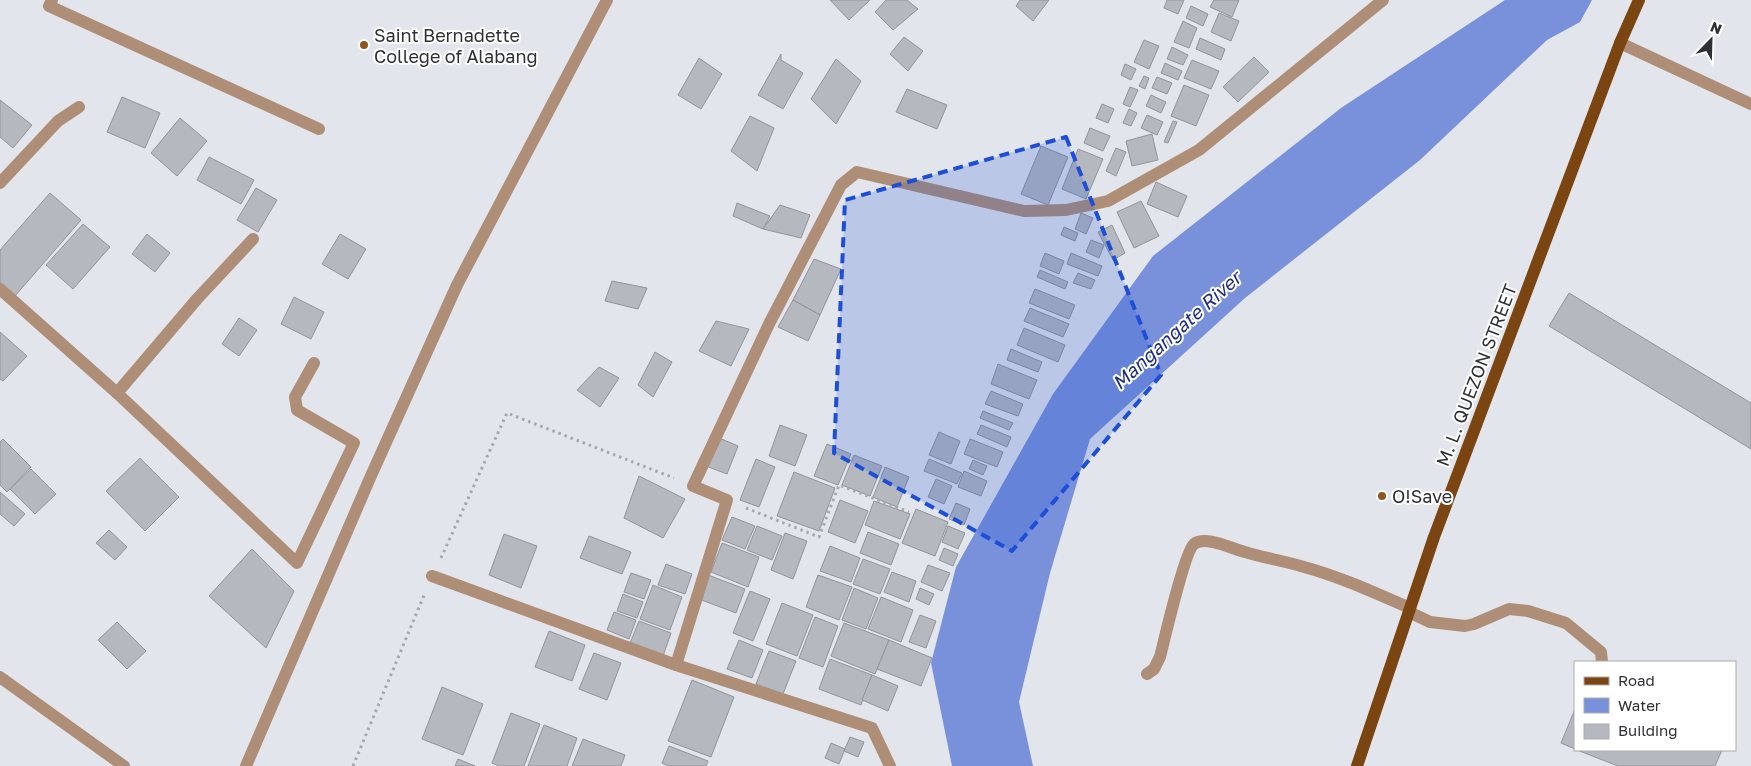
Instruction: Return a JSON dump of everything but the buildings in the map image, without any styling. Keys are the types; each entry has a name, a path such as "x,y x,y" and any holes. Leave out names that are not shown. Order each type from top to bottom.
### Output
{"main road":[{"name":"M. L. QUEZON STREET","path":"1357,766 1434,537 1620,42 1639,0"}],"street":[{"path":"52,0 49,6 319,129"},
{"path":"246,766 370,478 457,285 607,0"},
{"path":"676,665 727,500 693,486 768,324 841,185 857,172 1024,211 1066,210 1108,201 1200,150 1383,0"},
{"path":"1620,42 1751,104"},
{"path":"0,183 58,121 79,107"},
{"path":"117,394 197,298 253,239"},
{"path":"0,289 117,394 297,563 354,443 298,410 295,397 314,363"},
{"path":"1146,674 1154,669 1160,657 1191,547 1195,543 1204,541 1302,566 1347,580 1410,610 1430,622 1465,626 1509,609 1528,611 1566,623 1601,652 1602,661"},
{"path":"432,576 676,665 872,728 890,766"},
{"path":"0,677 124,766"}],"path":[{"path":"507,413 693,486"},
{"path":"727,500 818,537 839,485 909,512"}],"highlighted area":[{"path":"1066,137 1161,375 1012,551 834,453 845,200"}],"water":[{"name":"Mangangate River","path":"1505,0 1592,0 1580,22 1547,40 1420,160 1245,298 1090,439 1050,573 1019,702 1033,766 952,766 931,663 956,567 1053,394 1153,256 1341,108"}],"place":[{"name":"Saint Bernadette College of Alabang","path":"364,45"},
{"name":"O!Save","path":"1382,496"}]}
